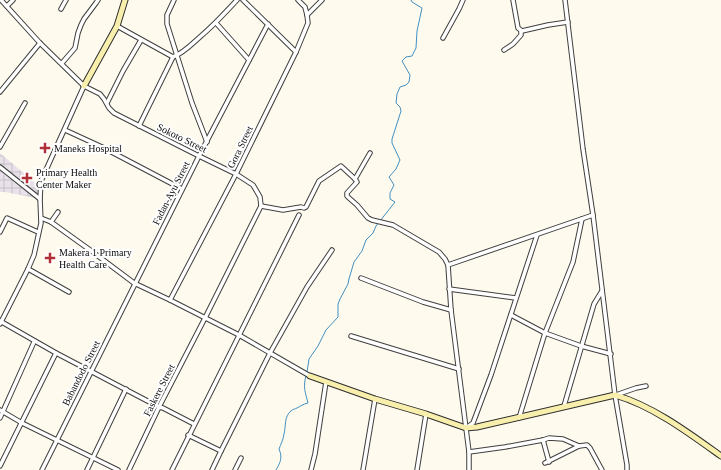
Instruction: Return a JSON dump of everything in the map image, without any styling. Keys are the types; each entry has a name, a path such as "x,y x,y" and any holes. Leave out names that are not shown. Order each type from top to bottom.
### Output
{"main road":[{"path":"84,86 117,26 125,0"},
{"path":"310,376 375,399 466,428 519,418 615,395 639,404 679,426 721,456"}],"street":[{"name":"Sokoto Street","path":"1,0 40,43 84,86 100,94 114,113 236,174 253,185 260,197 261,206"},
{"path":"7,6 13,0"},
{"path":"61,8 66,0"},
{"path":"62,63 75,48 78,33 84,18 98,0"},
{"path":"174,0 167,15 167,24 192,102 207,142"},
{"path":"139,126 172,57 188,48 216,23 237,0"},
{"path":"243,0 296,52"},
{"path":"298,0 305,7 307,15"},
{"path":"307,15 322,0"},
{"path":"443,38 463,0"},
{"path":"513,0 518,28 521,31"},
{"path":"565,0 615,395 627,470"},
{"name":"Gora Street","path":"170,300 236,174 296,52 308,23 307,15"},
{"path":"521,31 568,22"},
{"path":"216,23 249,60"},
{"name":"Fadan-Ayu Street","path":"134,283 268,24"},
{"path":"117,26 172,57"},
{"path":"504,50 513,44 521,34 521,31"},
{"path":"107,103 141,40"},
{"path":"0,92 40,43"},
{"path":"84,86 41,181 41,218 34,255 0,322 90,372 194,424"},
{"path":"0,147 25,103"},
{"path":"64,130 102,147 182,189"},
{"path":"370,153 355,179 356,182 347,193 347,196 368,218 393,225 439,252 448,266 449,289 469,452 469,470"},
{"path":"205,318 261,206 283,210 306,207 319,181 341,166 355,179"},
{"path":"0,168 40,199"},
{"path":"51,222 58,212"},
{"path":"172,470 188,435 299,215"},
{"path":"448,266 593,215"},
{"path":"0,232 7,218 38,232"},
{"path":"41,218 51,222 134,283 239,335 310,376"},
{"path":"519,418 545,333 573,262 582,219"},
{"path":"466,428 473,423 491,375 537,235"},
{"path":"212,470 270,353 307,287 332,250"},
{"path":"28,269 69,292"},
{"path":"361,278 424,302 452,310"},
{"name":"Babandodo Street","path":"42,470 134,283"},
{"path":"449,289 516,298"},
{"path":"564,406 594,304 602,291"},
{"path":"511,315 545,333 611,354"},
{"name":"Faskere Street","path":"129,470 159,407 205,318"},
{"path":"351,336 459,369"},
{"path":"0,418 34,342"},
{"path":"0,466 56,353"},
{"path":"311,470 315,454 326,382"},
{"path":"615,395 646,386"},
{"path":"87,470 126,389"},
{"path":"363,470 375,399"},
{"path":"2,411 22,423 118,470"},
{"path":"417,470 426,414"},
{"path":"188,435 221,451"},
{"path":"469,452 549,438 563,439 579,446"},
{"path":"543,440 547,463 579,446 587,445 602,470"},
{"path":"235,470 241,458"}],"shaded area":[{"path":"0,153 40,187 36,198 0,192"}],"waterway":[{"path":"307,372 309,359 326,330 338,317 338,304 348,284 354,262 362,251 366,240 373,233 376,226 395,202 390,199 390,193 394,185 389,177 396,169 400,160 392,143 401,111 400,107 396,103 397,94 400,87 409,82 410,75 402,61 406,57 412,56 416,48 417,31 422,8 411,0"},
{"path":"276,470 279,465 281,455 279,449 284,436 287,416 292,410 308,403 305,392 306,375"}],"place":[{"name":"Maneks Hospital","path":"45,148"},
{"name":"Primary Health Center Maker","path":"27,178"},
{"name":"Makera 1 Primary Health Care","path":"50,258"}]}
